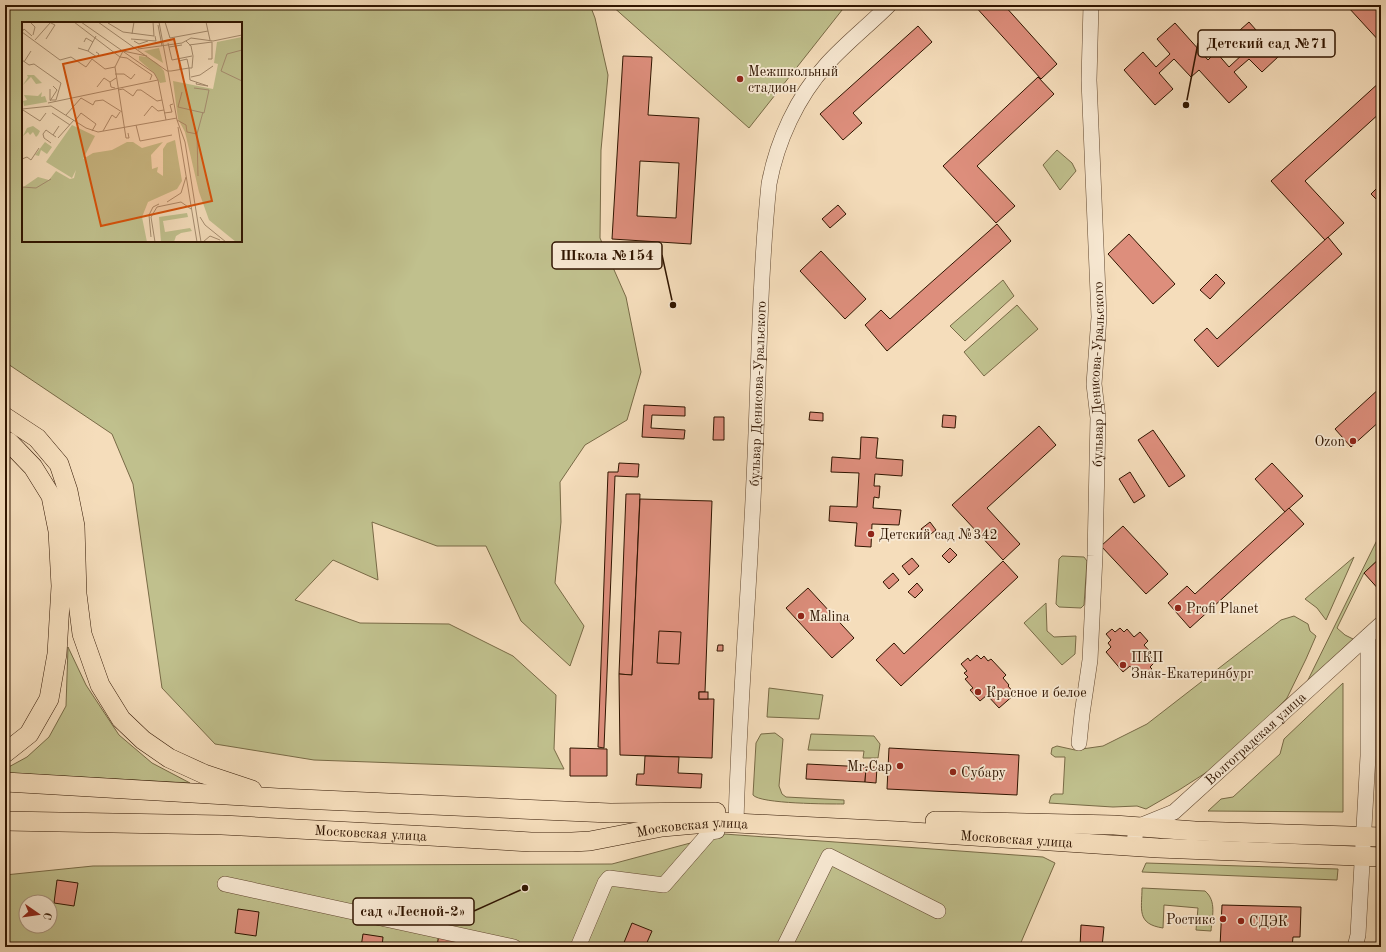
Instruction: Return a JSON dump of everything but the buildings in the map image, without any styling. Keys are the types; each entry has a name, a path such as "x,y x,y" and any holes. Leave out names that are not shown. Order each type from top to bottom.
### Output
{"main road":[{"path":"5,417 37,438 59,464 68,491 75,526 77,594 82,634 100,685 121,719 143,740 169,758 204,774 278,798"},
{"path":"5,440 9,442 33,467 50,496 58,531 61,586 58,654 49,699 29,734 5,753"},
{"name":"Московская улица","path":"5,782 278,798 610,813 693,811 730,819 897,831 1133,846 1372,856"},
{"name":"Московская улица","path":"5,821 222,825 531,842 590,841 662,827 730,819 929,821 1137,826 1195,831 1372,836"}],"street":[{"name":"бульвар Денисова-Уральского","path":"730,819 754,481 764,250 770,179 776,153 785,131 809,87 827,65 889,5"},
{"name":"бульвар Денисова-Уральского","path":"1079,743 1090,660 1095,556 1098,418 1094,384 1099,317 1089,80 1092,5"},
{"name":"Волгоградская улица","path":"1137,826 1174,812 1381,624"},
{"path":"1355,947 1372,856 1368,756 1368,636"},
{"path":"578,947 608,878 664,885 710,832 717,831 730,819"},
{"path":"1133,846 1137,826"},
{"path":"784,947 829,856 938,912"},
{"path":"225,884 514,947"}],"green space":[{"path":"5,5 590,5 595,18 608,75 601,150 600,238 626,297 641,372 627,420 585,445 560,482 561,522 555,583 584,626 570,666 521,621 486,546 437,546 372,522 378,580 333,560 295,600 360,623 449,624 513,656 556,695 554,749 564,769 314,760 215,744 162,688 133,484 112,434 5,362"},
{"name":"Межшкольный стадион","path":"611,5 846,5 749,128"},
{"path":"1057,150 1072,163 1076,171 1060,190 1043,165"},
{"path":"1003,280 1014,296 965,341 950,326"},
{"path":"1017,305 1038,329 984,376 964,352"},
{"path":"1381,532 1381,544 1376,550 1381,557 1364,573 1337,628 1345,635 1353,639 1306,684"},
{"path":"1062,556 1084,557 1087,561 1084,605 1081,608 1059,607 1056,604 1059,559"},
{"path":"1354,557 1326,620 1317,608 1305,599"},
{"path":"1046,603 1047,631 1054,637 1076,636 1075,654 1062,665 1024,623"},
{"path":"1294,616 1308,624 1310,631 1316,636 1287,698 1255,732 1221,763 1146,809 1137,806 1113,807 1049,803 1051,796 1054,794 1063,794 1065,757 1055,757 1051,754 1052,748 1057,746 1075,750 1103,746 1147,724 1281,620"},
{"path":"68,647 86,685 119,735 152,763 190,783 5,773 5,769 27,757 49,737 66,706"},
{"path":"1343,683 1343,812 1208,811 1221,799 1233,797 1280,754 1284,739"},
{"path":"769,688 823,695 819,719 767,717"},
{"path":"775,733 783,739 779,786 782,794 786,797 844,800 844,804 781,802 758,798 753,795 756,743 761,734"},
{"path":"811,734 874,736 880,744 878,758 863,758 864,751 808,750"},
{"path":"724,834 1043,857 1055,863 1019,947 5,947 5,875 93,866 612,864"},
{"path":"1146,863 1338,869 1337,880 1142,872"},
{"path":"1142,888 1205,891 1209,895 1213,910 1211,931 1196,930 1198,908 1164,905 1163,928 1148,923 1142,914"}],"place":[{"name":"Межшкольный стадион","path":"740,79"},
{"name":"Детский сад №71","path":"1186,105"},
{"name":"Школа №154","path":"673,305"},
{"name":"Ozon","path":"1353,441"},
{"name":"Детский сад №342","path":"871,534"},
{"name":"Profi Planet","path":"1178,608"},
{"name":"Malina","path":"801,616"},
{"name":"ПКП Знак-Екатеринбург","path":"1123,665"},
{"name":"Красное и белое","path":"978,692"},
{"name":"Mr.Cap","path":"900,766"},
{"name":"Субару","path":"953,772"},
{"name":"сад «Лесной-2»","path":"525,888"},
{"name":"Ростикс","path":"1223,919"},
{"name":"СДЭК","path":"1241,921"}]}
